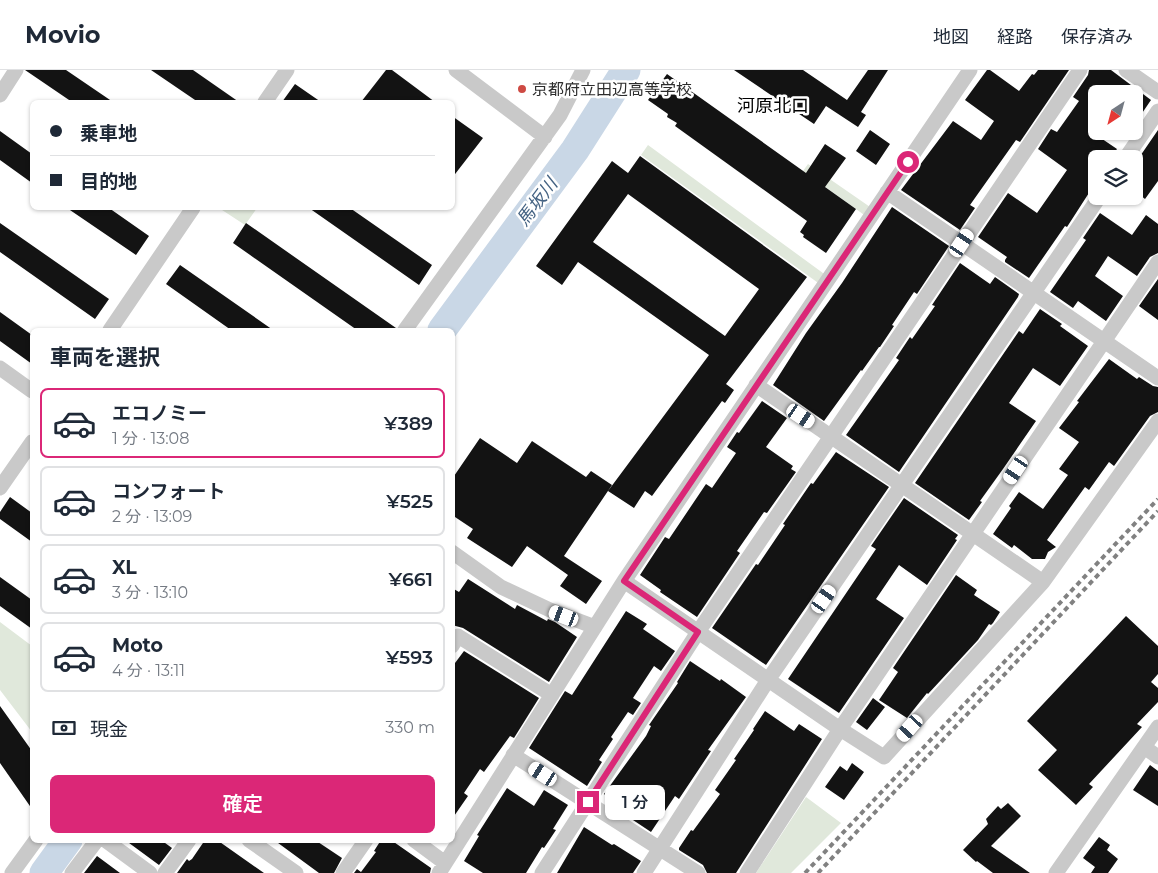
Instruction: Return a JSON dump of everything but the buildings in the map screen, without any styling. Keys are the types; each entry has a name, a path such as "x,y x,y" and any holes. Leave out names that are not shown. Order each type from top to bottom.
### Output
{"street":[{"path":"0,95 16,70"},
{"path":"266,100 287,70"},
{"path":"456,70 545,137"},
{"path":"406,328 545,137 560,115 583,70"},
{"path":"417,843 442,868 624,581 970,70"},
{"path":"542,873 698,632 1080,70"},
{"path":"1126,70 1158,92"},
{"path":"1132,150 1158,111"},
{"path":"887,192 1158,378"},
{"path":"644,873 768,680 1094,205"},
{"path":"111,328 192,210"},
{"path":"747,873 840,729 1158,262"},
{"path":"0,368 30,390"},
{"path":"756,385 1043,582"},
{"path":"624,581 884,757 1043,582 1158,421"},
{"path":"0,488 30,445"},
{"path":"455,554 501,587 550,610 594,627"},
{"path":"455,639 552,695"},
{"path":"1060,872 1158,727"},
{"path":"1144,747 1158,757"},
{"path":"513,755 698,873"},
{"path":"12,873 34,843"},
{"path":"72,873 95,843"},
{"path":"109,843 150,873"},
{"path":"165,873 187,843"},
{"path":"254,843 296,873"},
{"path":"343,873 364,843"}],"shaded area":[{"path":"648,145 827,276 821,285 641,155"},
{"path":"808,164 873,209 867,217 803,171"},
{"path":"222,210 256,210 245,225"},
{"path":"0,622 30,644 30,729 0,690"},
{"path":"806,797 841,823 791,873 756,873"}],"waterway":[{"name":"馬坂川","path":"443,328 575,150 626,70"},
{"name":"馬坂川","path":"44,873 66,843"}],"railway":[{"path":"805,873 1158,499"},
{"path":"818,873 1158,511"}],"place":[{"name":"京都府立田辺高等学校","path":"522,89"}],"district":[{"name":"河原北口","path":"773,106"}],"route":[{"path":"588,802 698,632 624,581 908,162"}]}
